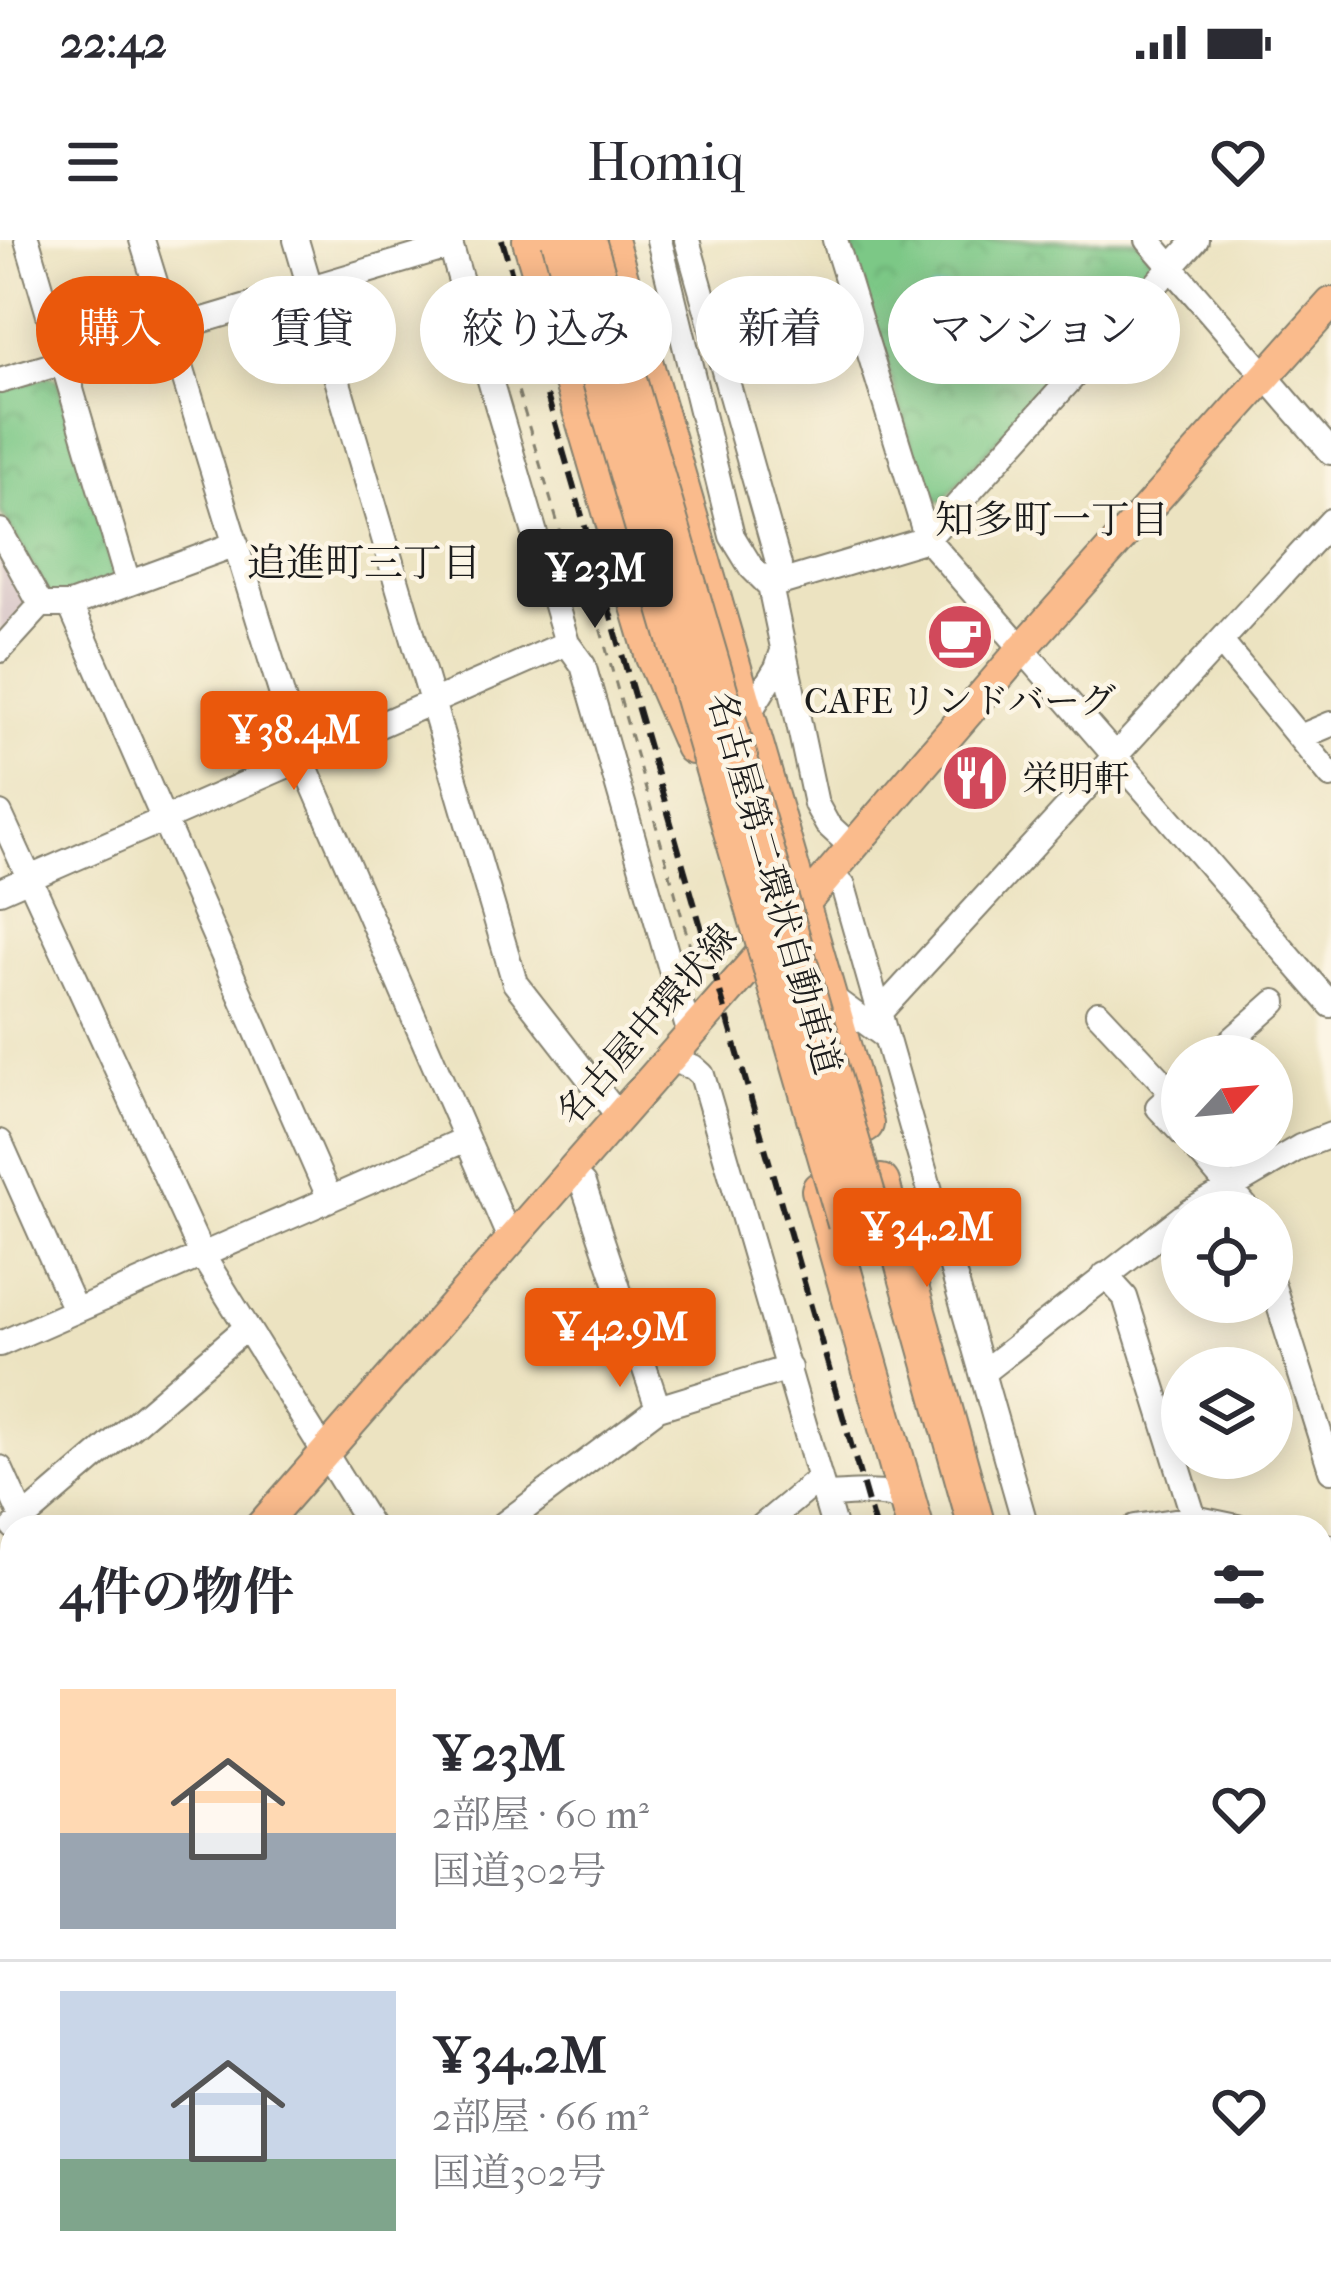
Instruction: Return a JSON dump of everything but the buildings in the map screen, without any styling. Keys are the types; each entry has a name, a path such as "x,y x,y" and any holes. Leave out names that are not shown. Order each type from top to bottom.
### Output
{"highway":[{"path":"531,240 654,657 693,746"},
{"path":"546,240 917,1515"},
{"name":"名古屋第二環状自動車道","path":"560,240 847,1224 917,1515"},
{"name":"名古屋第二環状自動車道","path":"587,240 958,1515"},
{"path":"609,240 974,1515"},
{"path":"625,240 657,410"}],"main road":[{"name":"名古屋中環状線","path":"270,1515 1022,649 1331,303"}],"street":[{"path":"27,240 37,276"},
{"path":"142,240 153,276"},
{"path":"296,240 307,276"},
{"path":"659,240 732,536 751,567 770,586 816,804 827,824 851,846"},
{"path":"687,240 779,566 770,586"},
{"path":"835,240 927,539 1331,1005"},
{"path":"1148,240 1331,452"},
{"path":"770,586 927,539 1196,240"},
{"path":"350,276 450,243 566,643 583,665 690,1035"},
{"path":"0,381 36,371"},
{"path":"68,384 128,583"},
{"path":"186,384 301,757 510,1239"},
{"path":"339,384 515,983 617,1114"},
{"path":"882,1025 1115,758 1331,521"},
{"path":"0,531 41,605"},
{"path":"0,650 41,605 70,605 236,544"},
{"path":"70,605 329,1197"},
{"path":"1221,642 1331,776"},
{"path":"0,891 566,643"},
{"path":"747,716 777,668 783,649"},
{"path":"1300,737 1331,724"},
{"path":"0,814 202,1255 363,1515"},
{"path":"843,886 1023,1515"},
{"path":"827,994 882,1025"},
{"path":"1238,1035 1275,1002"},
{"path":"1098,1013 1161,1073"},
{"path":"668,1059 703,1075 830,1515"},
{"path":"1221,1191 1331,1135"},
{"path":"0,1344 464,1140"},
{"path":"0,1142 75,1310"},
{"path":"1213,1167 1234,1191"},
{"path":"569,1171 583,1184 658,1408"},
{"path":"982,1373 1161,1232"},
{"path":"1105,1275 1125,1297 1194,1515"},
{"path":"1285,1323 1331,1470"},
{"path":"28,1515 246,1328"},
{"path":"521,1515 658,1408 789,1367"},
{"path":"0,1468 13,1515"},
{"path":"779,1515 822,1487 902,1497 915,1515"}],"path":[{"path":"516,384 562,535 601,631 700,976 680,998"}],"shaded area":[{"path":"0,547 27,595 27,605 0,637"}],"green space":[{"path":"848,240 1138,240 1154,258 1154,267 1146,276 888,276 888,371 864,292 864,276 859,276"},
{"path":"36,379 36,384 59,384 114,572 111,580 57,599 49,596 0,511 0,390"},
{"path":"892,384 1048,384 942,502 927,498"}],"railway":[{"path":"502,240 872,1515"}],"place":[{"name":"CAFE リンドバーグ","path":"960,637"},
{"name":"栄明軒","path":"975,778"}],"district":[{"name":"知多町一丁目","path":"1052,519"},
{"name":"追進町三丁目","path":"364,562"}]}
